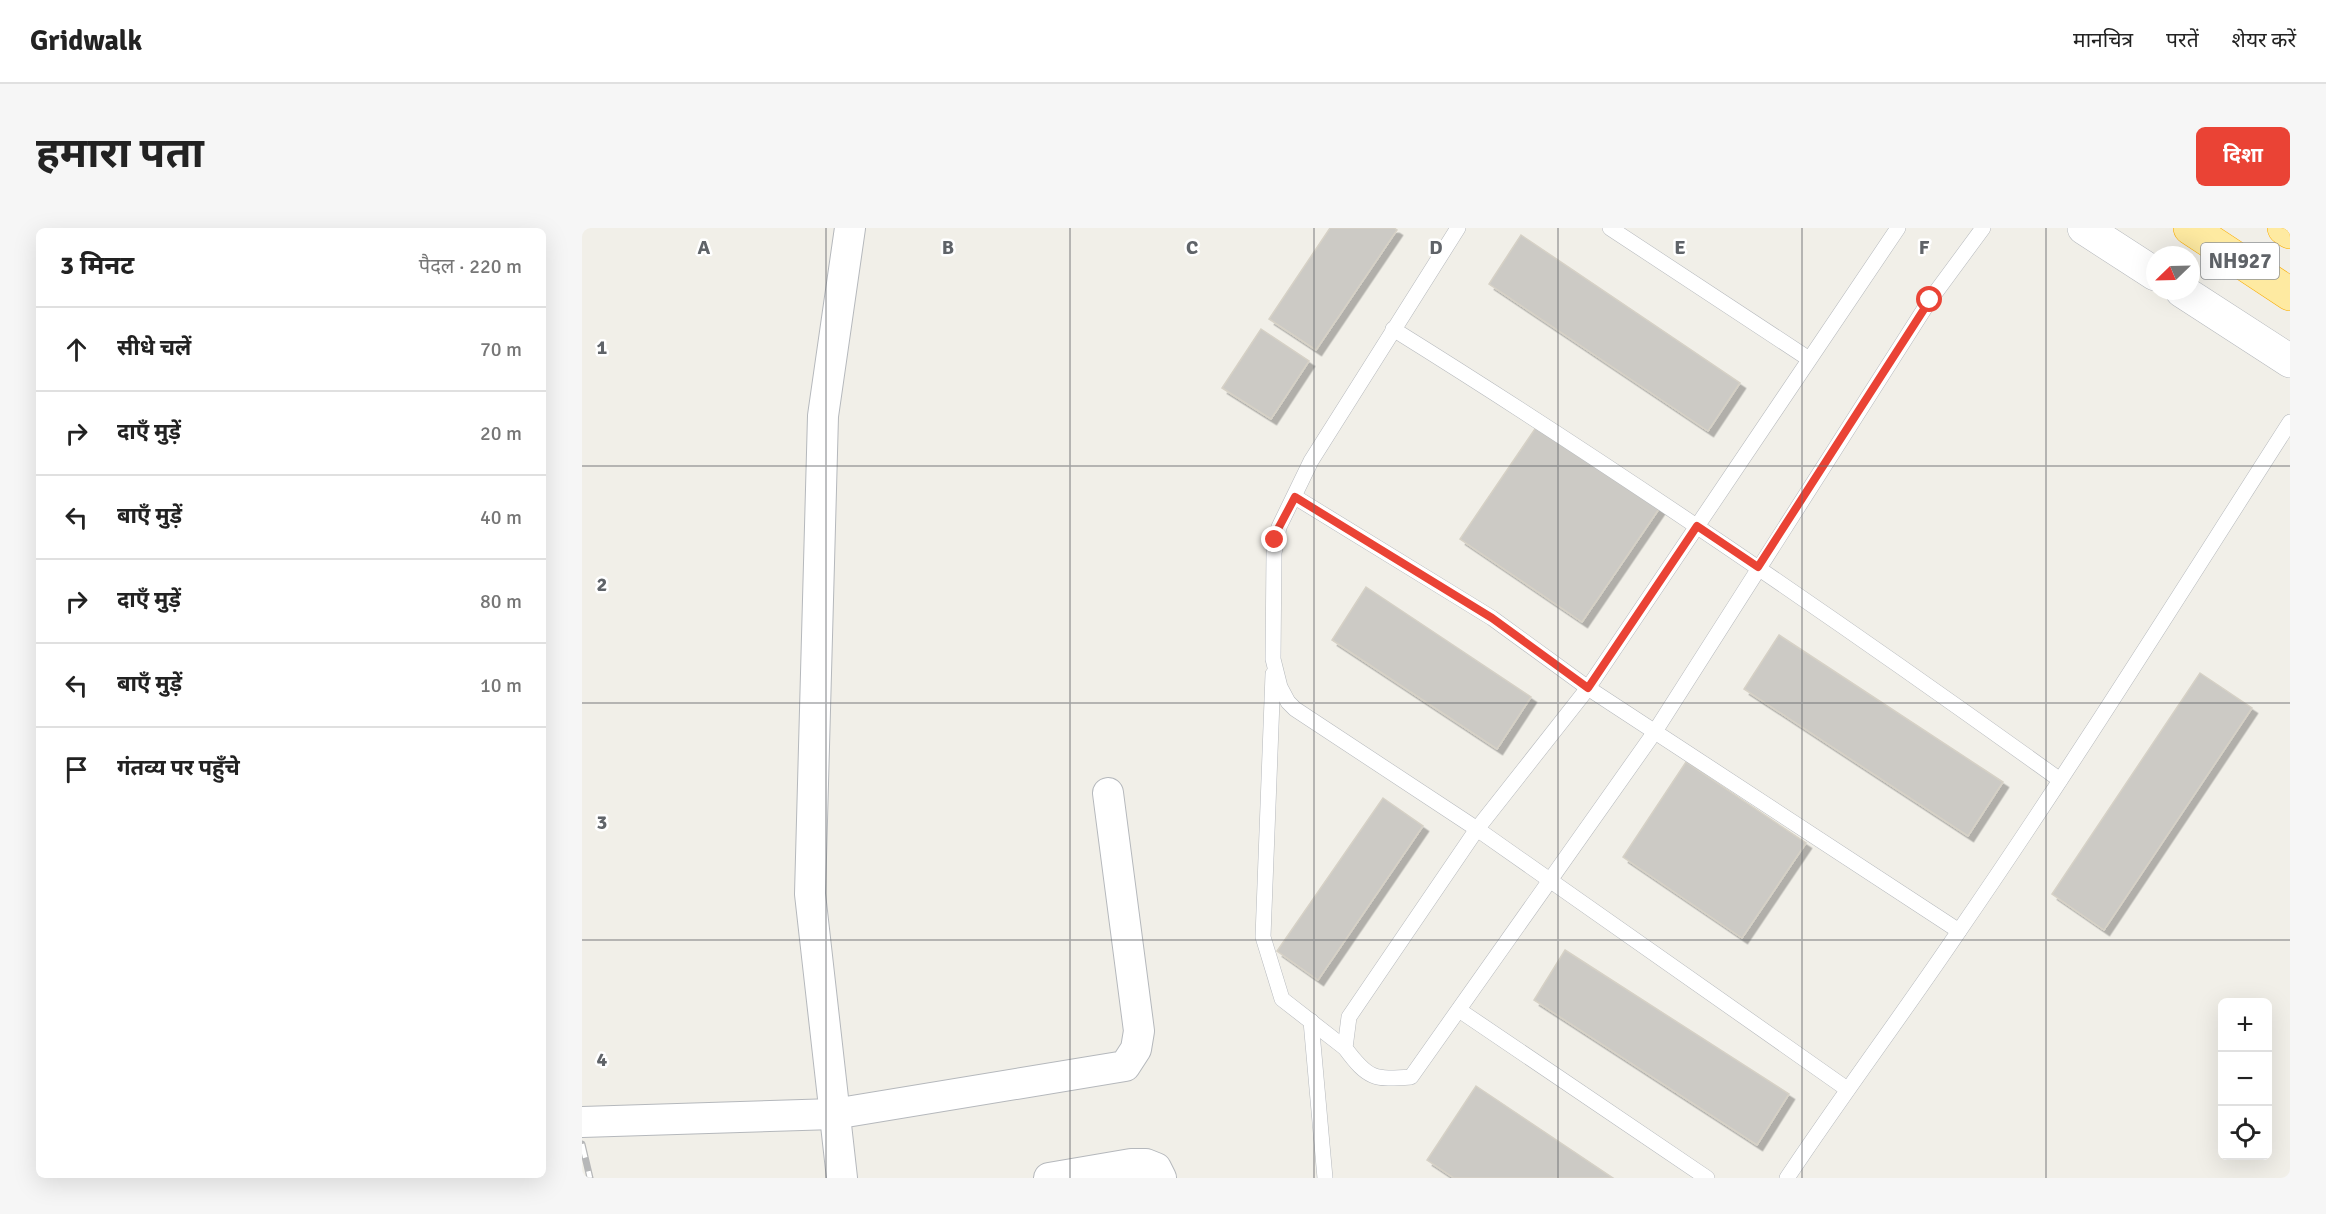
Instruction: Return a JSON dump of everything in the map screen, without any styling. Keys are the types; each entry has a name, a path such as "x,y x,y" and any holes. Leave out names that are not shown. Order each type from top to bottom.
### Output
{"highway":[{"name":"NH927","path":"2190,228 2290,294"},
{"name":"NH927","path":"2284,228 2290,232"}],"street":[{"path":"842,1178 810,894 823,416 850,228"},
{"path":"2084,228 2146,268"},
{"path":"2196,300 2290,361"},
{"path":"582,1122 834,1114 1126,1064 1136,1049 1139,1031 1108,793"},
{"path":"1049,1178 1140,1163 1156,1167 1161,1178"}],"lane":[{"path":"1458,228 1311,461 1279,527 1275,547 1263,937 1282,999 1346,1048 1362,1071 1382,1079 1412,1077 1654,733 1930,300 1983,228"},
{"path":"1610,228 1809,359"},
{"path":"1346,1048 1349,1017 1477,829 1588,688 1898,228"},
{"path":"1393,329 1532,416 1758,567 2060,780"},
{"path":"1787,1178 1959,931 2060,780 2290,422"},
{"path":"1295,497 1492,618 1654,733 1959,931"},
{"path":"1273,659 1280,687 1287,702 1294,709 1477,829 1847,1089"},
{"path":"1459,1010 1707,1178"},
{"path":"1311,1021 1325,1178"}],"building":[{"path":"1330,228 1394,228 1397,230 1316,350 1269,319"},
{"path":"1521,235 1740,383 1708,431 1489,284"},
{"path":"1261,329 1309,361 1271,419 1222,388"},
{"path":"1539,423 1661,506 1582,622 1460,539"},
{"path":"1366,587 1531,697 1497,749 1332,640"},
{"path":"1779,635 2003,782 1968,836 1744,689"},
{"path":"2200,673 2252,708 2104,930 2052,894"},
{"path":"1686,762 1806,843 1742,938 1623,857"},
{"path":"1383,798 1423,826 1318,980 1277,951"},
{"path":"1565,950 1789,1094 1757,1145 1534,1000"},
{"path":"1476,1086 1613,1178 1454,1178 1427,1160"}],"railway":[{"path":"582,1144 590,1178"}],"route":[{"path":"1275,540 1279,527 1295,497 1492,618 1588,688 1697,526 1758,567 1930,300"}]}
